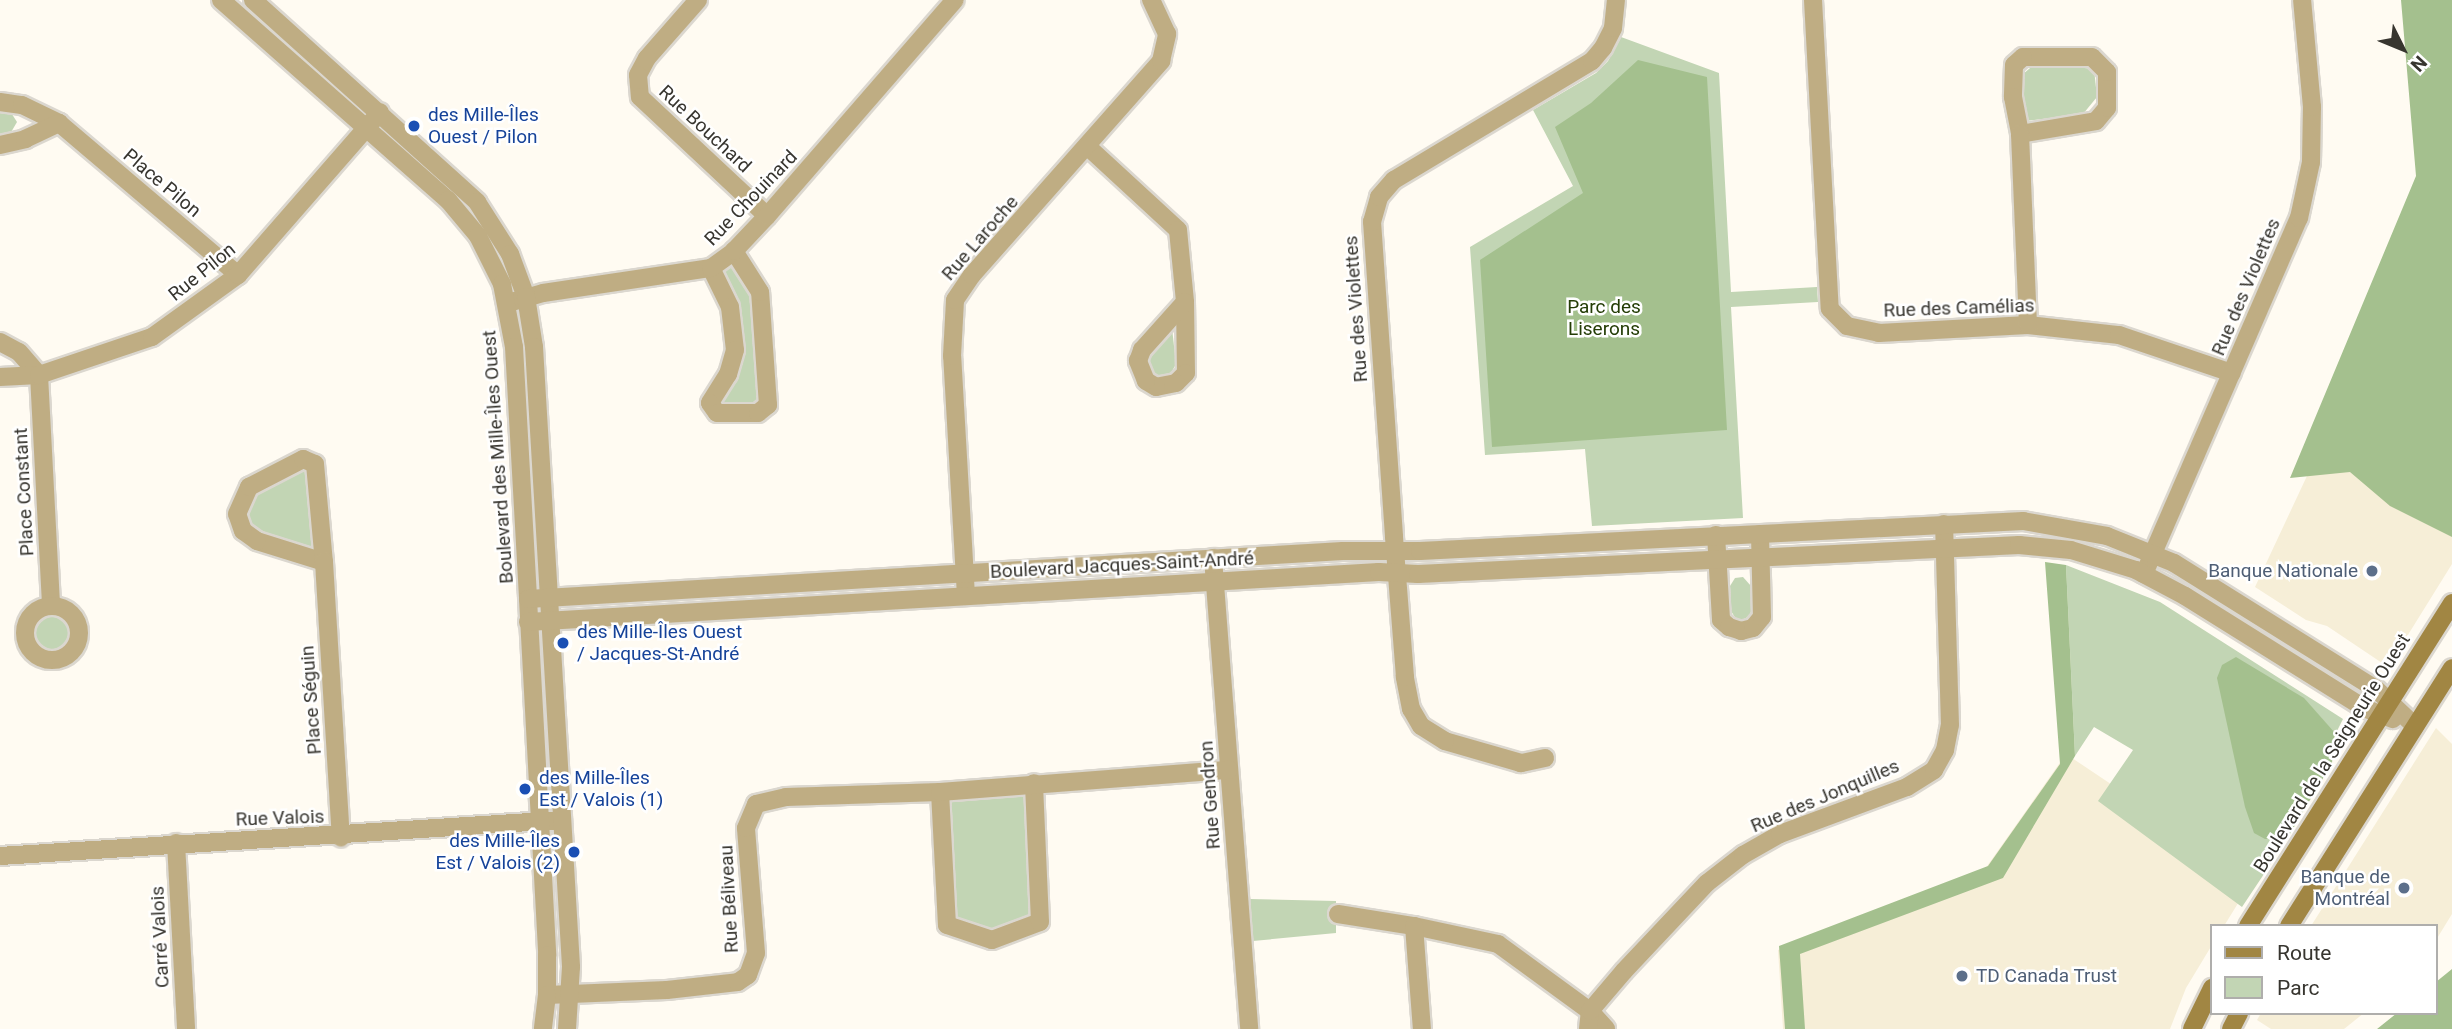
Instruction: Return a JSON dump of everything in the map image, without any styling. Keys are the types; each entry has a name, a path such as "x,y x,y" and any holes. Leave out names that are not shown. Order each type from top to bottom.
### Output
{"main road":[{"name":"Boulevard de la Seigneurie Ouest","path":"2249,924 2452,603"},
{"path":"2290,924 2452,668"},
{"path":"2192,1029 2210,992"}],"street":[{"name":"Boulevard des Mille-Îles Ouest","path":"221,0 448,200 471,226 491,259 508,303 514,347 539,821 547,995 543,1029"},
{"name":"Boulevard des Mille-Îles Ouest","path":"253,0 477,202 510,254 526,297 534,347 550,620 571,995 567,1029"},
{"name":"Rue Bouchard","path":"698,0 647,58 638,75 640,97 767,216"},
{"name":"Rue Chouinard","path":"508,303 526,297 711,268 734,251 767,216 954,0"},
{"name":"Rue Laroche","path":"966,596 952,356 955,300 972,275 1088,147 1161,61 1167,34 1151,0"},
{"name":"Rue des Violettes","path":"1545,758 1531,763 1511,761 1437,737 1416,719 1407,690 1372,240 1376,206 1388,185 1411,168 1592,61 1603,48 1613,28 1616,0"},
{"name":"Rue des Camélias","path":"1813,0 1830,309 1847,326 1879,333 2028,324 2119,335 2232,373"},
{"name":"Rue des Violettes","path":"2144,574 2299,218 2311,162 2312,107 2302,0"},
{"path":"2020,134 2096,121 2108,108 2107,72 2092,57 2023,57 2014,65 2013,86 2020,134 2028,324"},
{"name":"Place Pilon","path":"0,102 22,105 59,123 238,275"},
{"name":"Rue Pilon","path":"0,377 39,375 152,337 238,275 380,112"},
{"path":"0,145 24,139 59,123"},
{"path":"1088,147 1178,230 1185,302"},
{"path":"711,268 730,307 734,350 728,374 710,403 717,413 758,412 768,405 760,292 734,251"},
{"path":"0,342 19,352 39,375"},
{"name":"Place Constant","path":"39,375 51,606"},
{"name":"Place Séguin","path":"324,562 257,541 243,531 236,514 249,487 303,459 315,464 324,562 341,836"},
{"name":"Boulevard Jacques-Saint-André","path":"528,599 1213,558 2023,522 2053,524 2106,536 2153,553 2208,583 2376,689 2385,708 2364,708 2185,596 2144,574 2071,550 2019,545 1214,580 528,622"},
{"name":"Rue des Jonquilles","path":"1589,1020 1707,883 1743,855 1780,834 1907,787 1934,769 1945,750 1950,725 1944,524"},
{"path":"1716,536 1721,620 1729,628 1741,631 1753,628 1762,617 1760,534"},
{"name":"Rue Gendron","path":"1213,558 1249,1029"},
{"path":"2385,708 2415,726"},
{"name":"Rue Béliveau","path":"547,995 679,989 738,982 748,975 755,953 746,828 756,804 786,797 940,792 1229,770"},
{"path":"940,792 947,925 992,940 1040,922 1034,783"},
{"name":"Rue Valois","path":"0,856 561,820"},
{"name":"Carré Valois","path":"176,843 186,1029"},
{"path":"1338,914 1414,926 1498,944 1589,1020 1606,1029"},
{"path":"1414,926 1422,1029"}],"shaded area":[{"path":"2321,446 2452,526 2452,564 2388,667 2327,626 2306,620 2255,587"},
{"path":"2436,728 2452,744 2452,914 2438,937 2438,924 2312,924"},
{"path":"2066,754 2253,879 2225,924 2210,924 2210,948 2186,988 2170,1029 1783,1029 1778,950 1985,869"},
{"path":"2260,1015 2362,1015 2344,1029 2271,1029 2257,1020"}],"green space":[{"path":"2401,0 2452,0 2452,537 2390,506 2350,472 2290,478 2416,176"},
{"name":"Parc des Liserons","path":"1621,37 1719,73 1731,292 1817,287 1818,302 1731,307 1743,518 1592,526 1585,449 1485,455 1470,247 1573,186 1533,110 1596,73 1608,61"},
{"name":"Parc des Liserons","path":"1638,60 1707,77 1727,430 1492,447 1480,260 1583,193 1555,127 1591,103"},
{"path":"2036,63 2094,69 2097,97 2083,114 2025,121 2023,74"},
{"path":"0,109 10,111 17,122 10,134 0,136"},
{"path":"731,266 753,297 759,396 753,405 727,407 722,400 743,363 737,296 723,272"},
{"path":"1172,328 1176,364 1170,375 1155,378 1149,371 1146,359"},
{"path":"300,466 310,469 316,551 257,536 241,516 253,490"},
{"path":"2045,562 2066,565 2075,756 2003,878 1800,954 1805,1029 1785,1029 1779,946 1988,866 2060,764"},
{"path":"2066,565 2160,602 2343,719 2270,865 2242,907 2098,801 2133,750 2094,727 2075,756"},
{"path":"1743,577 1751,586 1752,606 1750,616 1742,620 1736,619 1731,611 1730,586 1735,578"},
{"path":"52,610 69,616 75,633 69,650 52,656 35,650 29,633 35,616"},
{"path":"2236,657 2304,698 2335,733 2332,763 2288,837 2265,839 2254,833 2245,807 2217,678 2222,665"},
{"path":"1027,795 1034,916 991,933 953,920 945,802"},
{"path":"1250,899 1336,901 1336,933 1253,941"},
{"path":"2452,969 2452,1029 2377,1029 2394,1015 2438,1015 2438,980"}],"place":[{"name":"des Mille-Îles Ouest / Pilon","path":"414,126"},
{"name":"Banque Nationale","path":"2372,571"},
{"name":"des Mille-Îles Ouest / Jacques-St-André","path":"563,643"},
{"name":"des Mille-Îles Est / Valois (1)","path":"525,789"},
{"name":"des Mille-Îles Est / Valois (2)","path":"574,852"},
{"name":"Banque de Montréal","path":"2404,888"},
{"name":"TD Canada Trust","path":"1962,976"}]}
